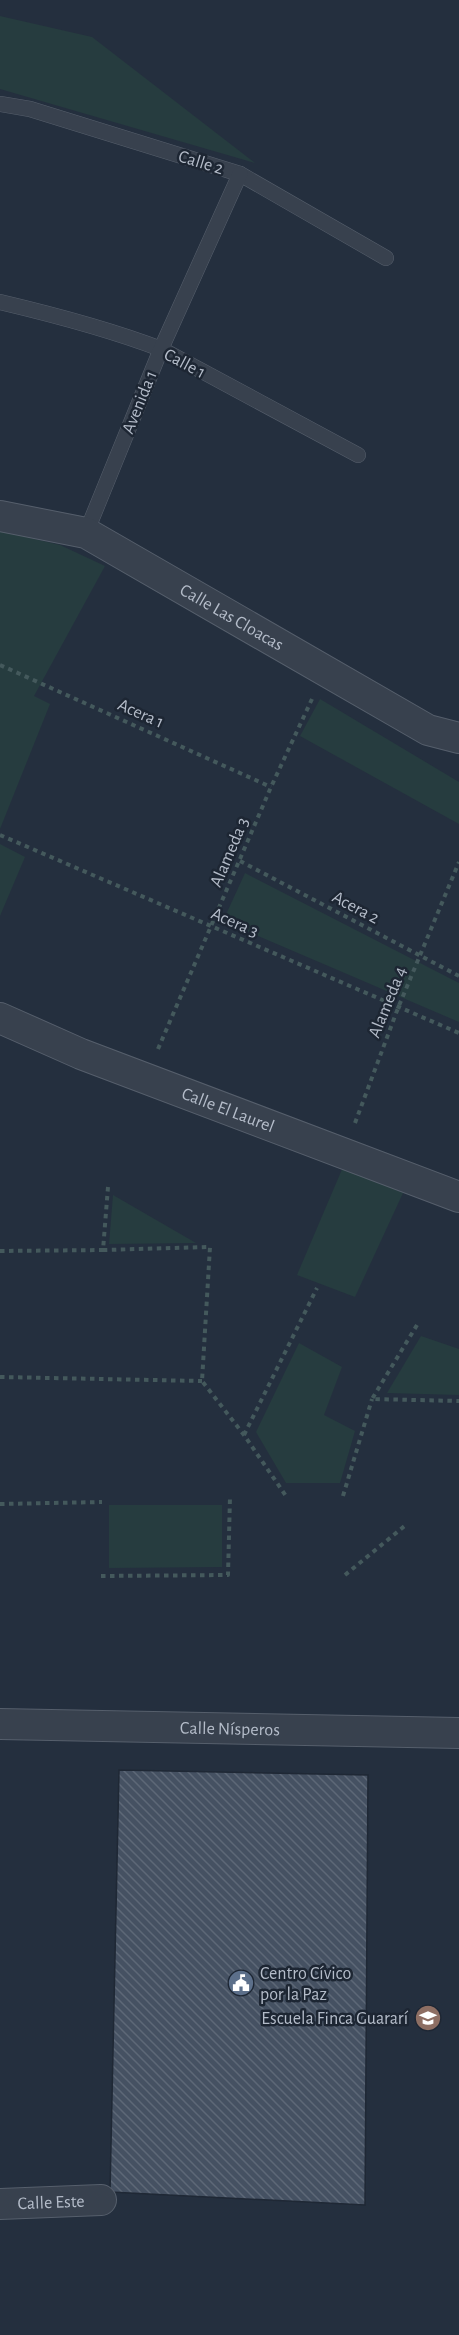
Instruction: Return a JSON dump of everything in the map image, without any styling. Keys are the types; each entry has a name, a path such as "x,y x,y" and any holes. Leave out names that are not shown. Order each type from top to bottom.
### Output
{"street":[{"name":"Calle Las Cloacas","path":"0,516 86,534 428,730 459,738"},
{"name":"Calle El Laurel","path":"0,1018 81,1054 459,1197"},
{"name":"Calle Nísperos","path":"0,1724 459,1733"},
{"name":"Calle Este","path":"0,2204 101,2200"}],"lane":[{"name":"Calle 2","path":"0,104 30,109 240,174 386,258"},
{"name":"Avenida 1","path":"86,534 161,350 240,174"},
{"name":"Calle 1","path":"0,302 127,336 161,350 358,455"}],"path":[{"name":"Acera 1","path":"0,664 271,787"},
{"name":"Alameda 3","path":"146,1078 271,787 325,671"},
{"name":"Acera 3","path":"0,835 459,1033"},
{"name":"Acera 2","path":"240,861 459,976"},
{"name":"Alameda 4","path":"344,1153 398,1008 459,862"},
{"path":"103,1250 108,1187"},
{"path":"0,1251 210,1247 202,1381 244,1435 286,1496"},
{"path":"244,1435 317,1288"},
{"path":"343,1496 372,1399 417,1325"},
{"path":"0,1377 202,1381"},
{"path":"372,1399 459,1401"},
{"path":"101,1576 228,1575 230,1497"},
{"path":"0,1504 102,1502"},
{"path":"345,1575 407,1524"}],"green space":[{"path":"0,16 92,37 255,163 0,89"},
{"path":"0,531 60,545 105,566 34,696 50,704 0,829"},
{"path":"320,699 459,782 459,824 300,736"},
{"path":"0,844 25,857 0,916"},
{"path":"245,873 459,983 459,1022 223,921"},
{"path":"343,1167 403,1193 355,1297 297,1275"},
{"path":"113,1195 196,1243 109,1244"},
{"path":"421,1336 459,1349 459,1395 387,1393"},
{"path":"299,1343 342,1367 324,1415 355,1431 340,1483 286,1483 256,1432"},
{"path":"109,1505 222,1505 222,1567 109,1568"}],"building":[{"name":"Centro Cívico por la Paz","path":"119,1770 368,1775 365,2205 110,2192"}],"place":[{"name":"Centro Cívico por la Paz","path":"241,1983"},
{"name":"Escuela Finca Guararí","path":"428,2018"}]}
